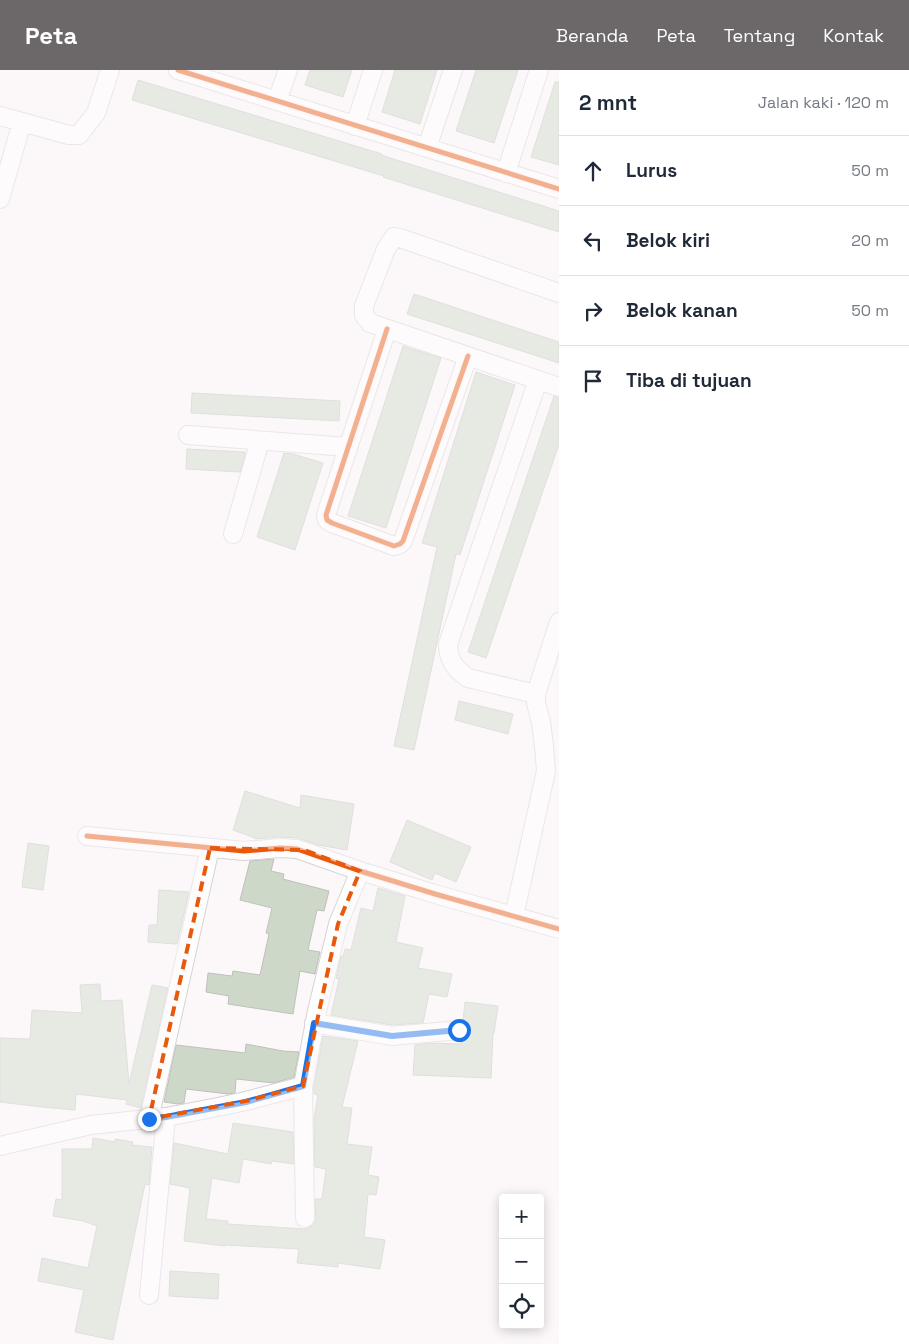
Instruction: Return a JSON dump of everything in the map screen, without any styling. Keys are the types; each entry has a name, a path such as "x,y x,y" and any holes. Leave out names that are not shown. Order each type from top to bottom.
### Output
{"street":[{"path":"0,116 70,135 79,135 96,113 110,70"},
{"path":"178,70 202,74 355,126 559,189"},
{"path":"278,101 288,70"},
{"path":"355,126 373,70"},
{"path":"427,148 454,70"},
{"path":"506,173 539,70"},
{"path":"0,199 22,122"},
{"path":"559,293 394,237 386,249 364,306 364,315 370,323 559,387"},
{"path":"387,329 326,515 327,520 332,523 394,546 402,541 468,356"},
{"path":"536,694 468,678 458,672 453,665 448,651 448,644 538,380"},
{"path":"188,435 348,447"},
{"path":"234,534 260,441"},
{"path":"514,916 546,771 536,694 559,622"},
{"path":"87,836 244,851 297,849 435,894 559,929"},
{"path":"149,1295 158,1118 210,848"},
{"path":"305,1218 303,1086 314,1023 338,924 360,871"},
{"path":"314,1023 392,1036 459,1030"},
{"path":"0,1146 91,1124 158,1118 246,1102 303,1086"}],"highlighted area":[{"path":"210,848 304,850 360,871 338,924 303,1086 246,1101 149,1119"}],"building":[{"path":"310,70 352,70 343,97 305,85"},
{"path":"395,70 437,70 420,124 382,112"},
{"path":"476,70 518,70 494,143 456,131"},
{"path":"138,80 382,154 559,211 559,232 384,176 132,100"},
{"path":"555,82 559,82 559,165 531,157"},
{"path":"414,294 559,342 559,363 407,314"},
{"path":"403,346 441,358 386,528 348,516"},
{"path":"476,372 515,385 460,555 456,554 414,750 394,746 437,547 422,543"},
{"path":"192,393 340,401 339,421 191,413"},
{"path":"554,396 559,397 559,444 486,658 468,652"},
{"path":"187,449 245,452 245,456 240,472 186,469"},
{"path":"284,453 323,463 295,550 257,537"},
{"path":"459,701 513,714 508,734 455,720"},
{"path":"245,791 300,808 301,795 354,804 347,850 318,845 298,838 255,839 233,830"},
{"path":"407,820 471,847 456,882 435,873 432,880 390,862"},
{"path":"28,843 49,846 43,890 22,887"},
{"path":"274,859 271,871 284,874 283,879 329,891 324,911 317,910 308,950 320,952 315,974 300,971 293,1014 228,1004 229,996 206,992 208,973 232,976 233,971 260,975 269,934 266,933 272,908 240,900 250,861"},
{"path":"378,888 405,896 396,942 423,948 418,968 452,974 447,997 429,994 423,1023 392,1025 331,1015 339,979 336,978 341,956 343,957 345,949 351,950 361,908 373,911"},
{"path":"159,890 189,892 177,944 148,942 149,925 157,925"},
{"path":"100,984 101,1001 122,1000 129,1084 152,985 168,988 141,1108 126,1104 127,1100 76,1094 75,1110 0,1102 0,1038 30,1039 32,1010 82,1013 80,985"},
{"path":"465,1002 498,1006 493,1033 491,1078 413,1075 415,1045 429,1043 460,1044 461,1040 468,1035 469,1029 463,1020"},
{"path":"323,1036 358,1041 342,1107 352,1108 347,1144 372,1147 368,1175 379,1177 376,1195 368,1194 364,1237 385,1240 380,1269 338,1263 338,1267 297,1263 299,1249 225,1246 184,1241 190,1188 170,1184 174,1143 228,1154 233,1123 293,1132 294,1164 272,1161 271,1164 243,1159 239,1183 212,1178 206,1219 228,1221 227,1224 305,1229 314,1224 316,1218 315,1199 322,1199 326,1169 315,1167 314,1119 318,1095 314,1094 314,1087"},
{"path":"246,1044 299,1052 294,1077 274,1083 236,1079 235,1093 228,1094 186,1089 184,1103 164,1102 176,1045 245,1053"},
{"path":"93,1138 115,1142 115,1139 133,1142 132,1145 152,1147 149,1185 145,1184 113,1340 75,1332 84,1290 38,1281 42,1258 88,1268 97,1226 83,1221 53,1216 56,1199 62,1200 62,1149 92,1149"},
{"path":"170,1271 219,1274 218,1299 169,1296"}],"cycle path":[{"path":"178,70 559,189"},
{"path":"387,329 326,515 327,520 332,523 394,546 403,541 468,356"},
{"path":"87,836 244,851 280,848 297,849 435,894 559,929"}],"route":[{"path":"149,1119 246,1102 303,1086 314,1023 392,1036 459,1030"}]}
